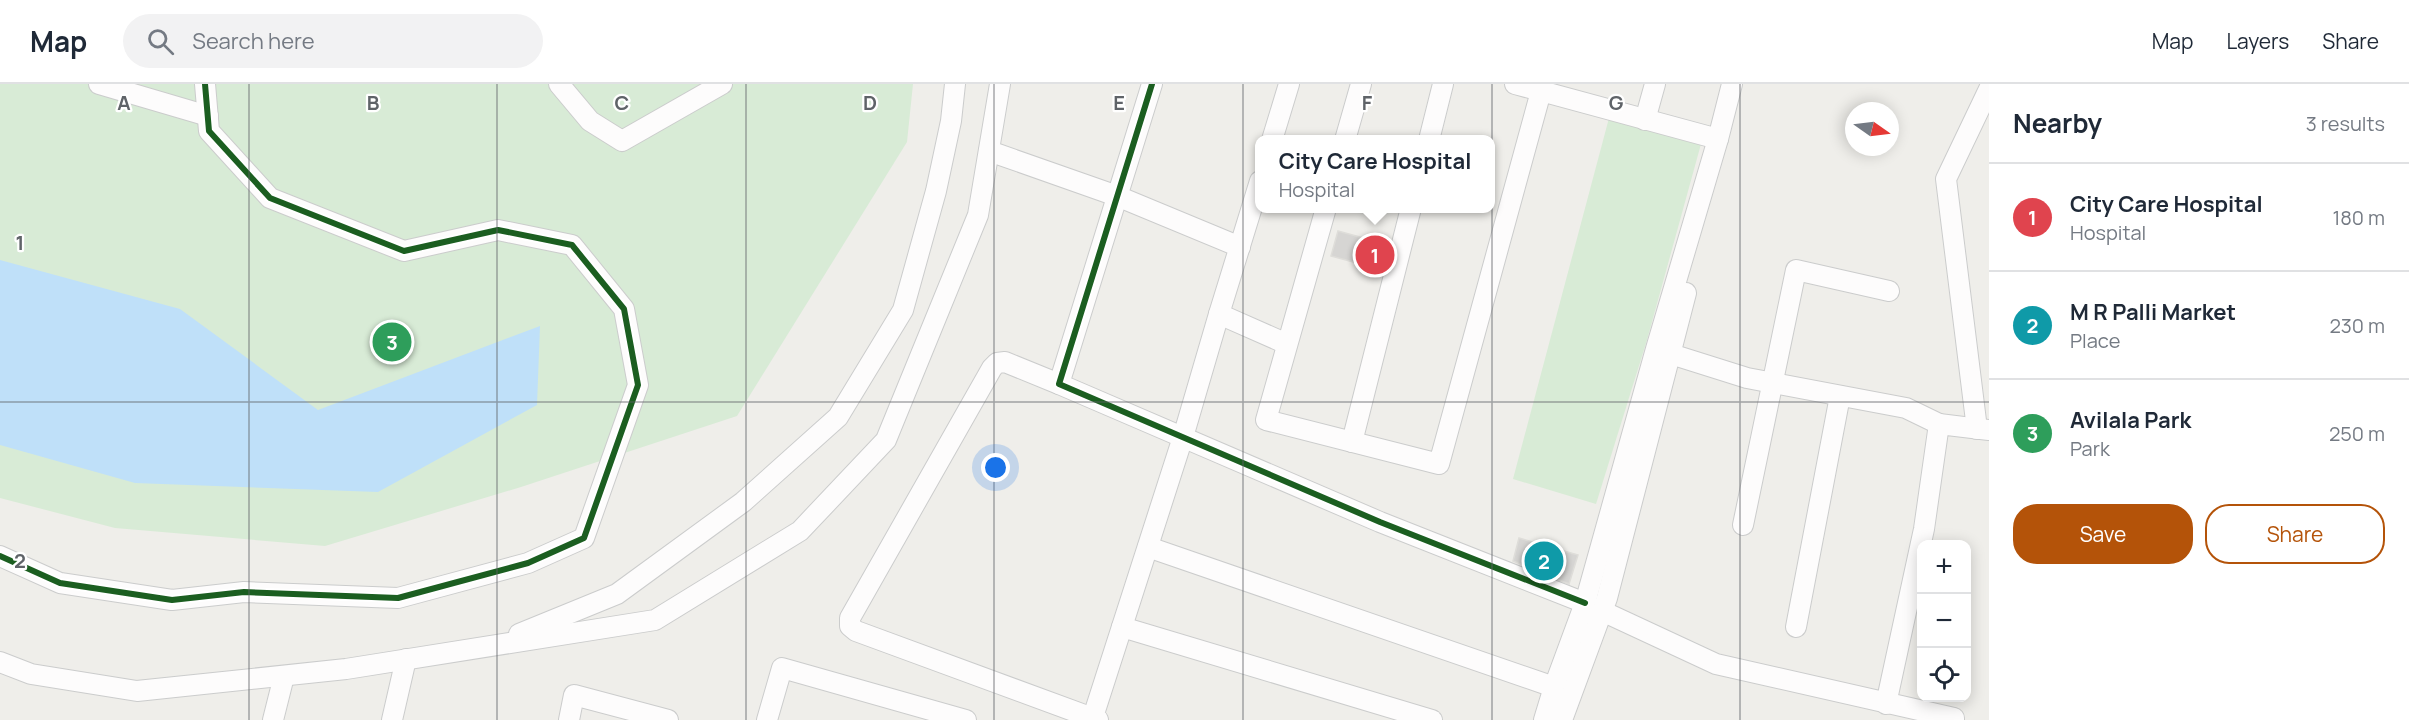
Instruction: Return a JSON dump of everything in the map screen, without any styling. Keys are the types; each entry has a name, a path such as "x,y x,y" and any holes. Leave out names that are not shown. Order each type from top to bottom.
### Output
{"street":[{"path":"99,84 208,116"},
{"path":"0,556 60,583 172,600 244,592 398,598 528,563 584,538 638,386 624,309 572,244 498,230 404,251 270,198 209,131 205,84"},
{"path":"559,84 590,121 622,141 722,84"},
{"path":"489,646 617,594 743,502 838,417 903,310 936,192 951,121 955,84"},
{"path":"0,662 31,674 137,692 284,676 655,620 800,531 886,440 978,215 1000,84"},
{"path":"1059,384 1152,84"},
{"path":"1274,135 1289,84"},
{"path":"1346,135 1361,84"},
{"path":"1430,135 1443,84"},
{"path":"1515,84 1542,88 1645,120 1718,139"},
{"path":"1645,120 1655,84"},
{"path":"1562,720 1663,351 1732,84"},
{"path":"1663,351 1741,84"},
{"path":"1325,213 1266,420 1439,464 1542,88"},
{"path":"1663,351 1747,378 1906,408 1939,424 1983,429 1946,178 1989,89"},
{"path":"989,151 1117,196 1240,247"},
{"path":"1255,198 1183,437 1094,719 856,631 850,626 850,618 992,368 997,363 1005,362 1059,384 1183,437 1380,522 1594,607 1716,664 1954,718 1954,720"},
{"path":"1352,442 1410,213"},
{"path":"1743,525 1796,270 1889,291"},
{"path":"1219,314 1287,344"},
{"path":"1796,627 1840,396"},
{"path":"1886,704 1924,529 1939,424"},
{"path":"1148,547 1554,687"},
{"path":"1544,720 1554,687 1594,607"},
{"path":"1122,627 1432,720"},
{"path":"392,720 406,659"},
{"path":"767,720 782,668 966,720"},
{"path":"273,720 284,676"},
{"path":"569,720 574,695 668,720"}],"green space":[{"path":"0,84 913,84 907,142 737,416 521,487 325,546 115,528 0,498"},
{"path":"1609,118 1701,144 1647,340 1596,504 1513,479"}],"water":[{"path":"0,260 180,309 318,410 540,326 537,405 378,492 135,483 0,445"}],"building":[{"path":"1338,231 1389,245 1383,270 1331,256"},
{"path":"1519,538 1578,555 1569,584 1513,561"}],"cycle path":[{"path":"0,556 60,583 172,600 244,592 398,598 528,563 584,538 638,385 624,309 572,245 498,230 404,251 270,198 209,131 205,84"},
{"path":"1152,84 1059,384 1380,522 1585,603"}],"place":[{"name":"City Care Hospital","path":"1375,255"},
{"name":"Avilala Park","path":"392,342"},
{"name":"M R Palli Market","path":"1544,561"}]}
